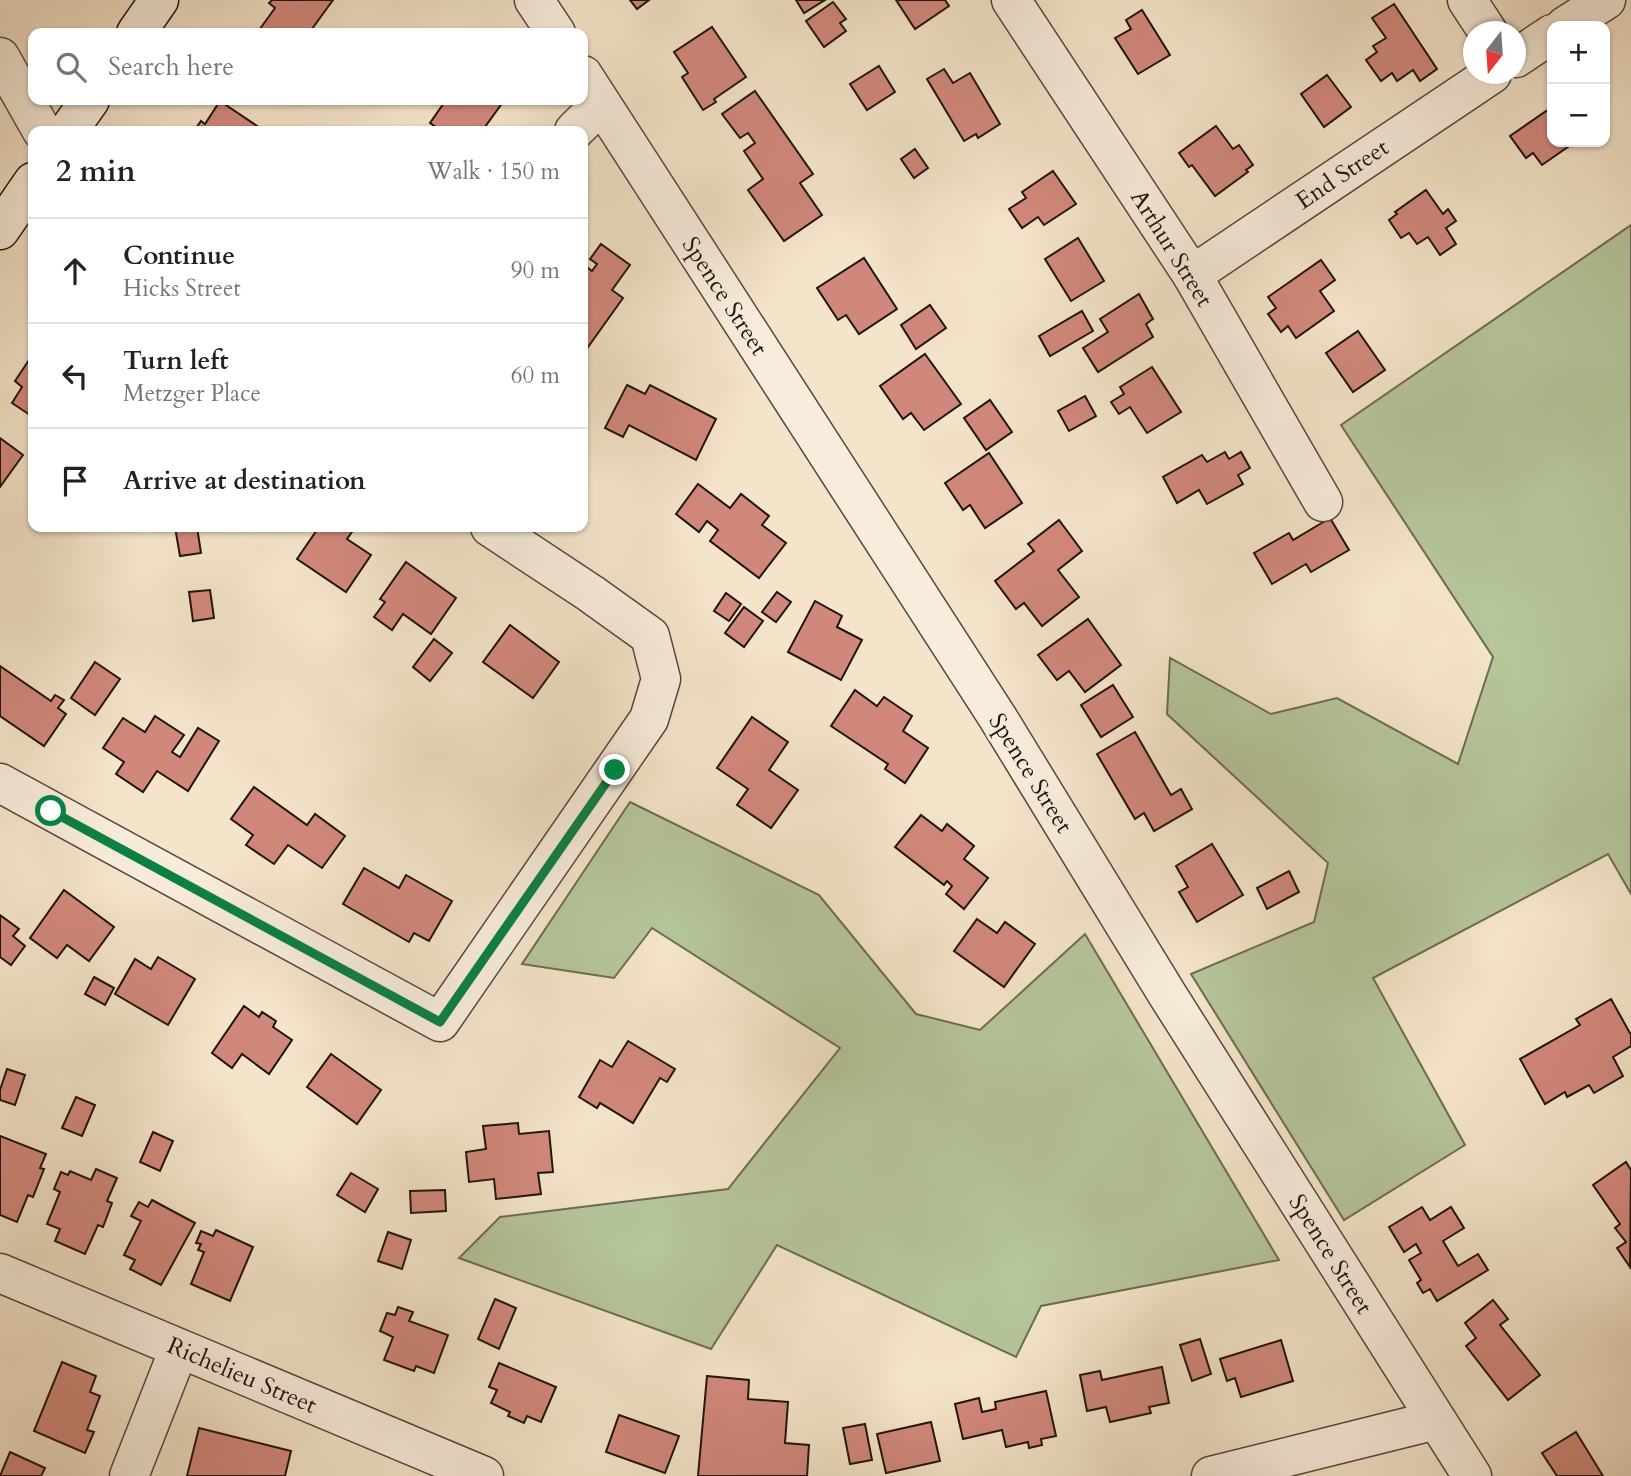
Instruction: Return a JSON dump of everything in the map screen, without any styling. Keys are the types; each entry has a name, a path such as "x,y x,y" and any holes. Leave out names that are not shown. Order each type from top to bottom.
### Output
{"street":[{"path":"139,28 159,0"},
{"path":"534,0 553,28"},
{"name":"Arthur Street","path":"1011,0 1192,275 1323,502"},
{"path":"1467,0 1481,21"},
{"path":"1573,21 1606,0"},
{"path":"1526,51 1547,37"},
{"path":"0,57 39,126"},
{"name":"End Street","path":"1192,275 1477,84"},
{"name":"Spence Street","path":"592,89 998,718 1174,1005 1472,1476"},
{"path":"72,126 86,105"},
{"path":"576,126 585,105"},
{"path":"0,230 28,189"},
{"path":"0,783 440,1022 649,719 661,679 650,636 498,532"},
{"name":"Richelieu Street","path":"0,1273 484,1476"},
{"path":"129,1476 178,1349"},
{"path":"1211,1476 1436,1420"}],"green space":[{"path":"1631,225 1631,894 1608,854 1373,978 1465,1145 1344,1220 1191,974 1314,922 1328,863 1167,714 1170,658 1271,714 1337,698 1458,764 1493,657 1341,425"},
{"path":"630,802 819,895 916,1014 980,1030 1085,934 1279,1260 1041,1306 1016,1357 777,1245 711,1349 459,1258 500,1217 728,1189 840,1048 652,928 614,978 522,964"}],"building":[{"path":"272,0 333,0 313,28 261,28 275,8 269,3"},
{"path":"630,0 649,0 637,9"},
{"path":"796,0 825,0 804,13"},
{"path":"896,0 945,0 949,6 915,29"},
{"path":"833,2 846,19 840,23 846,31 824,47 806,21"},
{"path":"1394,4 1437,69 1420,81 1413,70 1397,81 1392,73 1381,81 1366,60 1377,52 1373,46 1386,38 1372,18"},
{"path":"1142,10 1170,55 1138,74 1115,38 1131,29 1126,20"},
{"path":"712,27 746,77 703,110 682,77 688,73 674,52"},
{"path":"879,66 895,92 867,110 850,84"},
{"path":"944,69 953,83 970,73 1000,124 978,138 976,134 964,141 927,79"},
{"path":"1327,75 1351,107 1324,127 1301,94"},
{"path":"755,91 813,174 800,183 822,215 784,241 748,190 763,179 744,151 755,143 748,133 740,138 722,114"},
{"path":"217,105 226,105 257,126 198,126 201,121 205,124"},
{"path":"443,105 501,105 486,126 434,126 430,123"},
{"path":"1547,110 1547,147 1568,147 1542,165 1533,153 1526,158 1510,136"},
{"path":"1216,126 1233,149 1239,145 1253,165 1246,170 1248,172 1215,196 1192,165 1189,167 1179,153"},
{"path":"915,149 928,168 914,178 901,159"},
{"path":"1053,171 1076,204 1044,225 1038,217 1022,228 1009,209 1026,198 1022,192"},
{"path":"1426,190 1443,214 1448,209 1456,221 1446,228 1456,244 1440,255 1428,237 1417,244 1409,233 1401,238 1389,220 1397,214 1395,212"},
{"path":"1078,238 1104,281 1071,301 1045,259"},
{"path":"601,244 630,265 612,290 623,298 588,347 588,268 592,271 597,264 590,259"},
{"path":"864,258 897,309 859,334 846,315 838,320 817,288"},
{"path":"1321,260 1335,280 1320,291 1334,311 1296,338 1288,326 1281,332 1268,314 1276,308 1268,297"},
{"path":"1139,294 1153,319 1146,324 1153,337 1098,372 1083,348 1108,332 1100,319"},
{"path":"930,305 946,328 916,349 901,325"},
{"path":"1082,311 1093,331 1050,356 1039,336"},
{"path":"1358,331 1385,370 1353,392 1326,353"},
{"path":"925,354 961,404 924,430 911,413 903,419 880,386"},
{"path":"28,362 28,414 12,403 22,387 15,381"},
{"path":"1152,367 1181,412 1147,433 1130,407 1119,414 1111,402 1124,394 1120,387"},
{"path":"627,385 645,394 650,385 716,419 696,460 629,425 623,437 605,428"},
{"path":"1085,396 1096,416 1069,431 1058,411"},
{"path":"990,400 1012,432 986,450 964,418"},
{"path":"0,438 23,455 0,487"},
{"path":"1225,452 1229,459 1241,452 1250,468 1238,475 1243,484 1207,504 1199,490 1177,503 1163,477 1202,455 1207,462"},
{"path":"989,453 1022,503 985,528 970,505 963,510 945,483"},
{"path":"698,484 730,508 741,494 769,516 762,525 786,543 759,578 710,541 718,530 707,521 699,532 676,514"},
{"path":"1330,518 1349,550 1311,572 1306,564 1272,584 1254,553 1289,533 1293,540"},
{"path":"1059,520 1082,551 1058,570 1079,597 1042,626 1024,603 1016,609 995,581 1034,551 1028,544"},
{"path":"176,532 198,532 201,553 180,556"},
{"path":"316,532 352,532 347,539 371,555 346,592 297,559"},
{"path":"406,562 456,598 431,634 403,614 392,630 374,617 385,602 380,599"},
{"path":"210,590 214,618 193,621 189,592"},
{"path":"777,592 791,602 776,622 762,612"},
{"path":"726,593 741,604 729,621 714,611"},
{"path":"815,601 842,616 837,627 862,640 841,680 788,652"},
{"path":"744,607 763,621 744,647 725,633"},
{"path":"1088,619 1121,665 1085,692 1069,671 1057,680 1038,655"},
{"path":"510,625 559,662 533,698 483,662"},
{"path":"434,639 452,653 430,681 413,667"},
{"path":"95,662 120,679 95,715 71,698"},
{"path":"0,666 51,701 55,695 64,700 58,708 66,714 44,746 0,716"},
{"path":"1113,685 1133,717 1101,737 1081,705"},
{"path":"855,690 877,706 884,697 912,716 903,731 928,748 905,783 885,769 888,764 831,726"},
{"path":"155,716 184,735 172,752 180,757 198,728 219,741 188,791 157,771 143,792 116,774 124,762 103,748 123,718 145,732"},
{"path":"752,717 788,742 769,770 798,790 771,828 737,805 748,789 717,768"},
{"path":"1135,732 1171,795 1181,789 1192,809 1154,831 1144,813 1135,819 1097,754"},
{"path":"254,787 307,825 315,814 345,836 322,868 288,845 274,864 246,845 253,835 231,819"},
{"path":"921,815 942,831 947,824 974,846 964,859 988,878 964,909 946,894 952,886 947,881 944,885 895,847"},
{"path":"1212,844 1243,895 1197,922 1179,892 1188,887 1176,866"},
{"path":"364,868 399,888 406,875 452,901 429,941 414,933 409,942 343,904"},
{"path":"1289,871 1299,892 1267,909 1257,888"},
{"path":"64,890 114,927 89,961 67,945 57,958 30,938"},
{"path":"0,915 19,929 13,936 25,946 11,965 0,957"},
{"path":"977,919 997,933 1005,922 1035,944 1004,987 954,951"},
{"path":"158,957 195,979 168,1025 115,994 135,959 151,969"},
{"path":"94,977 114,988 105,1005 85,994"},
{"path":"1611,999 1631,1035 1631,1046 1613,1057 1623,1076 1594,1093 1589,1085 1567,1097 1565,1092 1545,1104 1520,1059 1580,1025 1576,1019"},
{"path":"244,1006 259,1017 262,1012 276,1021 273,1027 292,1040 269,1074 242,1054 232,1068 212,1053"},
{"path":"628,1041 675,1069 667,1082 660,1078 633,1123 600,1103 597,1108 579,1097 600,1060 612,1067"},
{"path":"331,1054 381,1090 357,1124 307,1087"},
{"path":"7,1069 25,1075 15,1105 0,1100 0,1090"},
{"path":"76,1097 95,1105 82,1136 62,1128"},
{"path":"518,1123 519,1134 549,1131 553,1172 538,1173 541,1194 496,1199 494,1179 469,1182 466,1152 486,1149 483,1126"},
{"path":"153,1132 173,1141 160,1171 140,1162"},
{"path":"0,1136 46,1154 40,1168 44,1169 33,1197 28,1195 17,1222 0,1215"},
{"path":"1626,1162 1631,1170 1630,1267 1617,1248 1626,1242 1615,1228 1620,1224 1593,1185"},
{"path":"96,1169 117,1178 107,1201 112,1203 103,1227 98,1225 85,1254 55,1241 60,1229 47,1224 60,1192 54,1189 61,1172 68,1175 70,1171 91,1180"},
{"path":"351,1173 378,1189 365,1212 337,1195"},
{"path":"445,1190 446,1211 411,1213 410,1191"},
{"path":"152,1200 195,1223 161,1285 130,1269 135,1260 124,1255 141,1221 131,1216 139,1202 148,1207"},
{"path":"1422,1207 1430,1220 1451,1207 1464,1228 1443,1241 1458,1266 1478,1254 1488,1270 1437,1301 1430,1289 1423,1293 1417,1283 1421,1280 1409,1260 1421,1253 1416,1244 1404,1252 1389,1227"},
{"path":"216,1230 253,1247 230,1301 191,1284 204,1252 198,1250 201,1244 196,1243 201,1231 213,1236"},
{"path":"388,1232 411,1240 402,1269 378,1261"},
{"path":"495,1299 516,1308 499,1349 478,1339"},
{"path":"1493,1300 1508,1319 1500,1325 1540,1375 1508,1400 1466,1346 1476,1338 1465,1323"},
{"path":"398,1307 413,1312 409,1321 448,1335 434,1373 416,1366 414,1371 384,1360 393,1337 380,1331 387,1313 395,1315"},
{"path":"1200,1339 1211,1374 1192,1381 1180,1345"},
{"path":"1281,1340 1293,1381 1241,1397 1235,1378 1227,1381 1220,1359"},
{"path":"62,1362 96,1376 90,1392 100,1396 87,1430 94,1432 85,1453 34,1431"},
{"path":"499,1363 556,1387 541,1422 527,1416 524,1423 508,1416 510,1412 491,1403 497,1390 489,1387"},
{"path":"1162,1367 1169,1403 1149,1407 1151,1413 1110,1422 1106,1407 1087,1411 1080,1375 1100,1371 1102,1380"},
{"path":"707,1376 749,1380 748,1399 788,1402 785,1443 809,1445 807,1476 698,1476"},
{"path":"1046,1391 1056,1436 1041,1439 1042,1445 1029,1448 1028,1442 1006,1447 1002,1430 963,1439 955,1404 979,1398 982,1412 996,1409 995,1402"},
{"path":"619,1415 679,1436 665,1473 606,1452"},
{"path":"931,1422 940,1461 886,1473 877,1434"},
{"path":"865,1424 872,1460 850,1464 843,1428"},
{"path":"199,1428 291,1451 285,1476 187,1476"},
{"path":"1576,1432 1603,1476 1557,1476 1542,1453"},
{"path":"10,1452 45,1468 41,1476 0,1476"}],"route":[{"path":"51,811 440,1022 615,770"}]}
